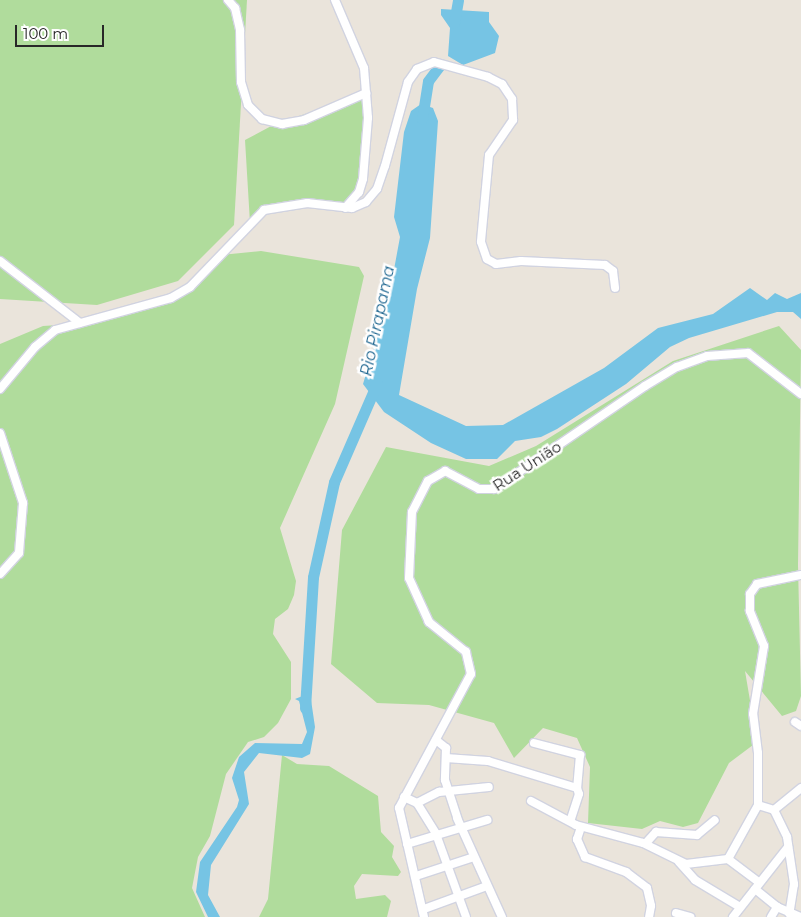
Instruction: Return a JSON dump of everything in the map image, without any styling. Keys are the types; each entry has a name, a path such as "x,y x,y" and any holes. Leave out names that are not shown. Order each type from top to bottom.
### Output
{"street":[{"path":"228,0 235,8 240,30 242,82 248,105 262,119 282,124 304,120 366,93"},
{"path":"335,0 364,68 366,93 366,164 359,192 345,208"},
{"path":"0,390 45,337 80,323 180,294 206,272 256,216 270,208 307,203 345,208 366,202 377,189 400,102 414,73 427,64 446,63 502,84 512,99 513,120 489,155 481,242 484,256 496,264 521,261 605,265 613,271 615,288"},
{"path":"0,261 80,323"},
{"name":"Rua União","path":"436,740 466,687 471,674 466,652 429,622 413,592 407,569 412,512 435,474 449,472 479,489 494,489 645,386 677,367 707,356 748,353 801,394"},
{"path":"0,433 23,502 19,553 0,574"},
{"path":"728,860 758,805 758,753 753,714 764,646 750,598 757,584 801,575"},
{"path":"487,886 424,913 398,812 404,797 436,740 444,745 448,790 460,825 502,917"},
{"path":"534,743 580,755 577,788 579,794 572,820"},
{"path":"446,758 488,761 577,788"},
{"path":"417,803 448,790 489,787"},
{"path":"774,810 801,788"},
{"path":"404,797 417,803 436,834 466,917"},
{"path":"531,801 572,820 581,827 646,844 678,860 695,865 728,860 757,885 777,907 789,914 801,916"},
{"path":"758,805 774,810 784,824 794,884 789,914"},
{"path":"407,844 460,825 487,820"},
{"path":"646,844 656,832 698,835 715,820"},
{"path":"581,827 577,839 585,857 626,872 647,888 652,906 649,917"},
{"path":"733,917 788,847"},
{"path":"416,876 474,857"},
{"path":"678,860 695,880 740,907"},
{"path":"771,917 777,907"},
{"path":"676,913 690,917"}],"green space":[{"path":"0,0 247,0 234,225 178,281 97,305 0,299"},
{"path":"365,94 364,164 352,208 279,204 250,223 245,140 275,124"},
{"path":"261,251 359,267 364,276 335,404 280,528 296,581 294,595 288,609 275,619 273,634 291,662 291,699 278,723 264,737 248,742 226,774 210,836 198,857 192,888 205,917 0,917 0,344 43,326 74,324 180,294 221,255"},
{"path":"779,326 801,350 798,565 801,696 796,711 782,716 745,671 757,742 729,763 698,823 683,827 660,821 642,829 588,823 590,767 577,738 543,728 514,758 494,723 429,705 377,703 331,664 342,530 386,447 489,466 536,446 673,361"},
{"path":"282,755 297,764 329,766 378,796 381,832 394,846 392,857 401,872 398,876 362,874 354,886 356,899 385,895 391,901 387,917 259,917 268,899"}],"water":[{"path":"441,9 489,12 489,22 499,36 495,53 463,65 448,56 450,28 441,15"},
{"path":"421,104 433,108 438,121 430,238 417,289 399,395 466,426 503,425 604,368 658,328 713,314 750,288 767,300 775,293 787,299 801,293 801,319 793,312 777,312 689,338 670,347 626,384 557,429 541,437 515,441 497,459 466,459 431,443 384,412 363,384 388,302 400,237 394,217 404,132 411,111"},
{"path":"310,693 315,727 310,754 302,758 259,753 244,772 249,804 211,865 208,895 220,917 208,917 196,892 200,862 237,807 239,800 232,778 239,757 255,743 302,744 307,732 299,701 295,699"}],"waterway":[{"name":"Rio Pirapama","path":"454,23 458,0"},
{"name":"Rio Pirapama","path":"422,119 428,81 441,64"},
{"path":"305,708 313,577 334,482 377,383"}]}
